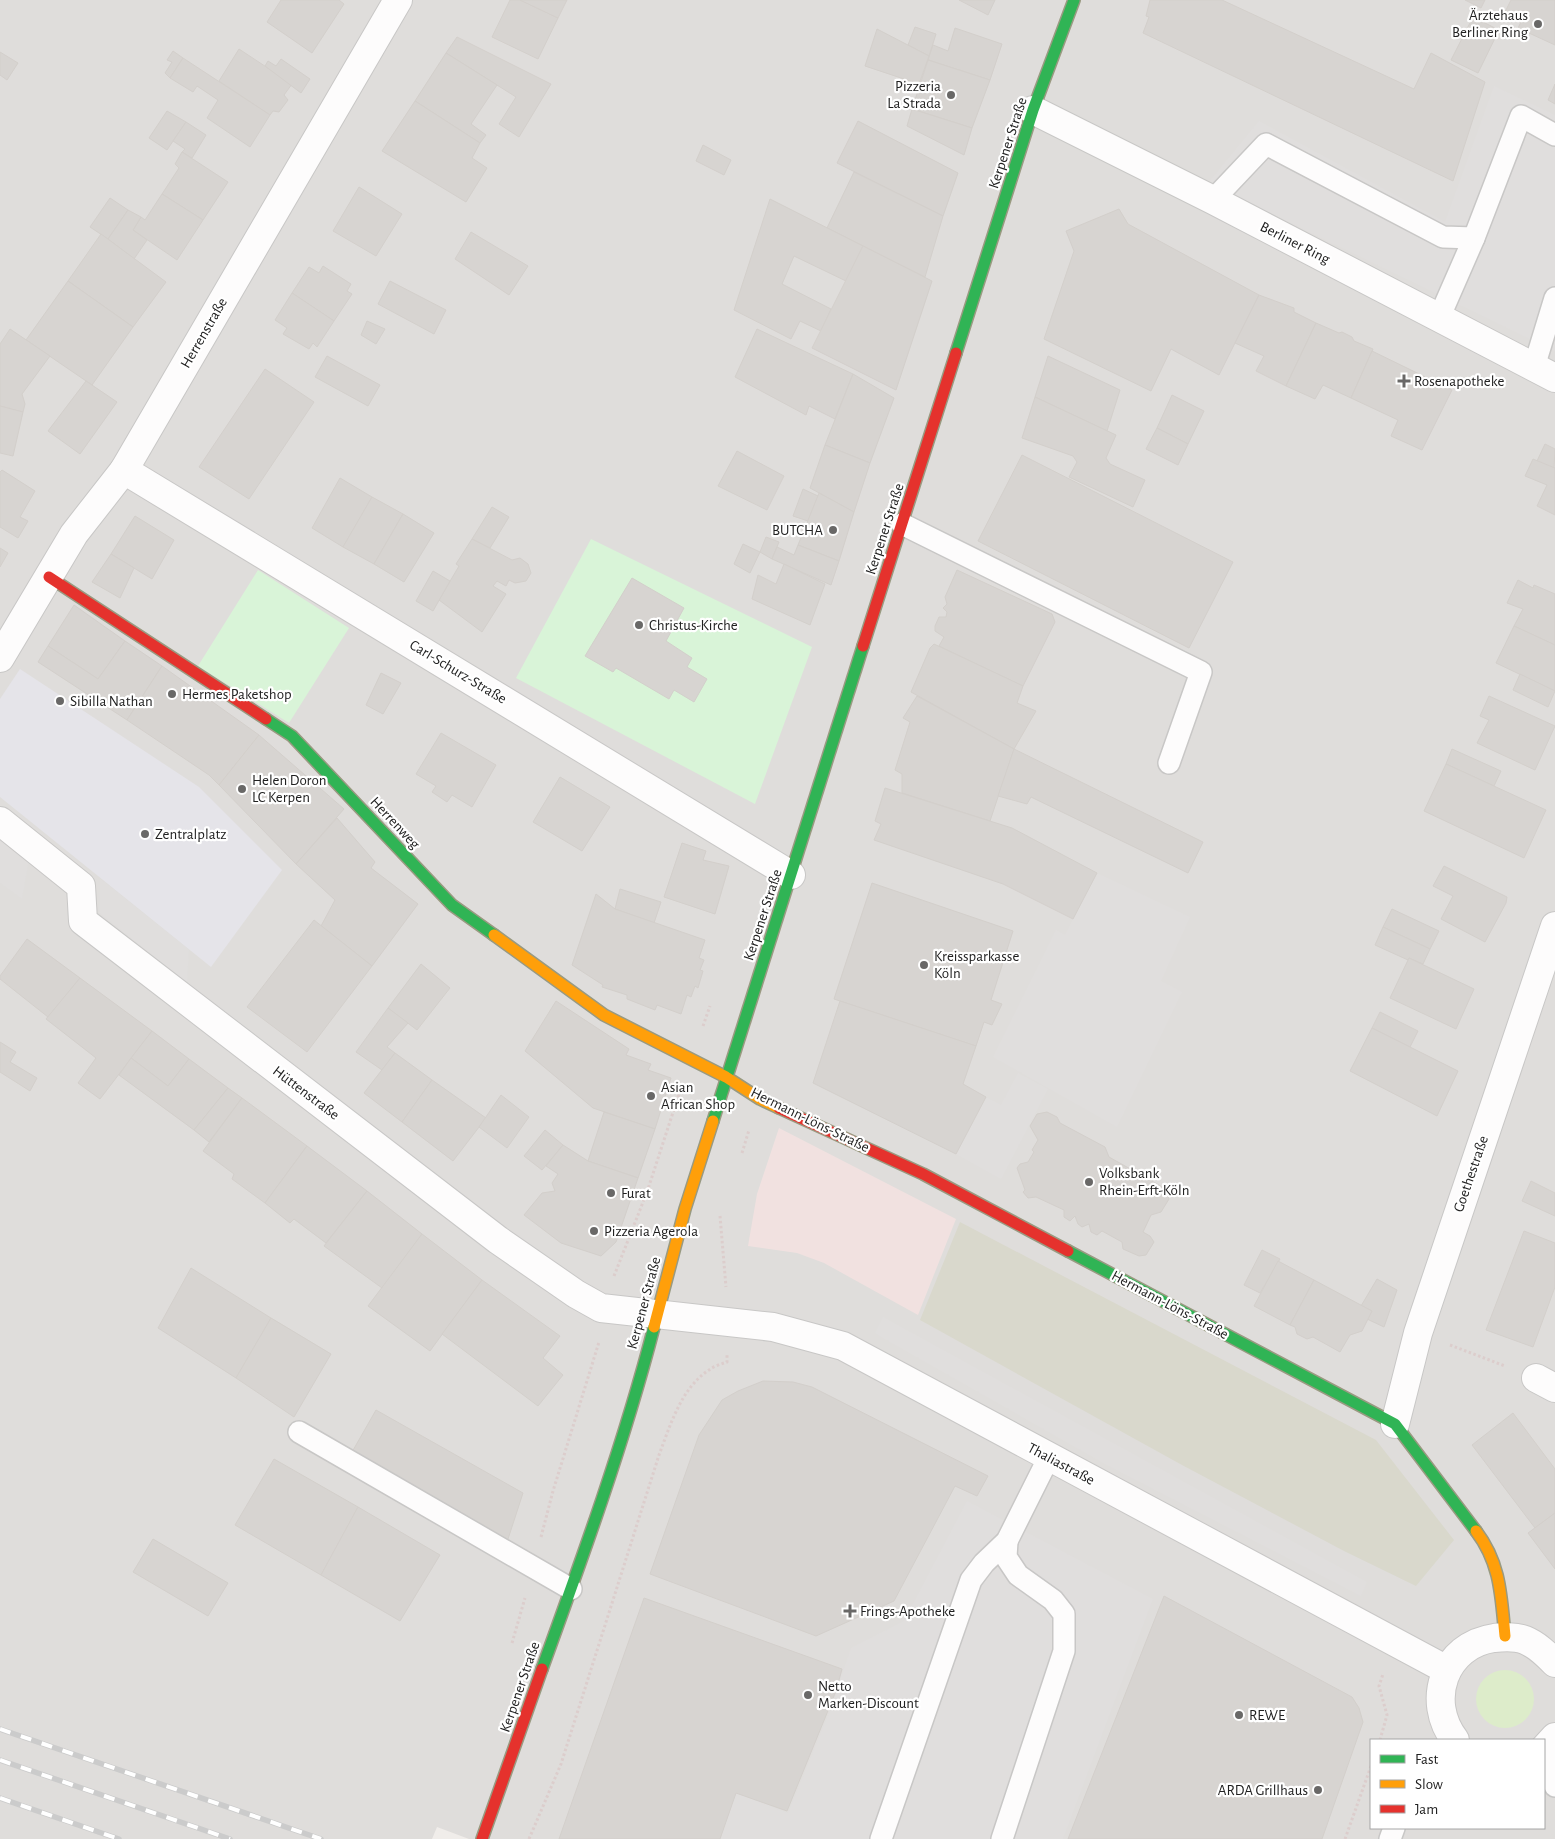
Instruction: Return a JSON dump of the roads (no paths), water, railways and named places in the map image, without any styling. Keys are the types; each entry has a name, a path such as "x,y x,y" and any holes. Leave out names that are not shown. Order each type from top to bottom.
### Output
{"street":[{"name":"Herrenstraße","path":"0,658 74,534 124,470 398,0"},
{"name":"Kerpener Straße","path":"482,1839 631,1413 685,1209 726,1077 1033,110 1074,0"},
{"name":"Berliner Ring","path":"1033,110 1213,200 1544,373"},
{"name":"Carl-Schurz-Straße","path":"124,470 791,875"},
{"name":"Herrenweg","path":"49,577 292,736 452,905 604,1015 726,1077"},
{"name":"Hüttenstraße","path":"0,821 81,886 83,921 498,1240 576,1294 601,1308 656,1315"},
{"name":"Goethestraße","path":"1395,1424 1418,1333 1554,933"},
{"name":"Hermann-Löns-Straße","path":"726,1077 760,1099 923,1174 1395,1424 1486,1545 1500,1580 1505,1636"},
{"name":"Thaliastraße","path":"656,1315 774,1327 843,1346 1447,1670"},
{"path":"1449,1737 1439,1700 1447,1670 1462,1652 1482,1640 1505,1636 1524,1640 1541,1649 1555,1663"},
{"path":"1545,1748 1555,1737"}],"lane":[{"path":"1439,318 1474,238 1521,116 1555,135"},
{"path":"1213,200 1266,144 1443,237 1474,238"},
{"path":"1544,373 1555,298"},
{"path":"902,524 1201,672 1169,763"},
{"path":"300,1432 571,1589"},
{"path":"882,1839 971,1580 984,1563 1007,1541 1050,1458"},
{"path":"1002,1839 1064,1651 1066,1632 1064,1614 1053,1600 1018,1575 1006,1557 1007,1541"},
{"path":"1545,1759 1555,1786"}],"railway":[{"path":"0,1729 321,1839"},
{"path":"0,1760 230,1839"},
{"path":"0,1798 119,1839"}],"place":[{"name":"Ärztehaus Berliner Ring","path":"1538,24"},
{"name":"Pizzeria La Strada","path":"951,95"},
{"name":"Rosenapotheke","path":"1404,381"},
{"name":"BUTCHA","path":"833,530"},
{"name":"Christus-Kirche","path":"639,625"},
{"name":"Hermes Paketshop","path":"172,694"},
{"name":"Sibilla Nathan","path":"60,701"},
{"name":"Helen Doron LC Kerpen","path":"242,789"},
{"name":"Zentralplatz","path":"145,834"},
{"name":"Kreissparkasse Köln","path":"924,965"},
{"name":"Asian African Shop","path":"651,1096"},
{"name":"Volksbank Rhein-Erft-Köln","path":"1089,1182"},
{"name":"Furat","path":"611,1193"},
{"name":"Pizzeria Agerola","path":"594,1231"},
{"name":"Frings-Apotheke","path":"850,1611"},
{"name":"Netto Marken-Discount","path":"808,1695"},
{"name":"REWE","path":"1239,1715"},
{"name":"ARDA Grillhaus","path":"1318,1790"}]}
